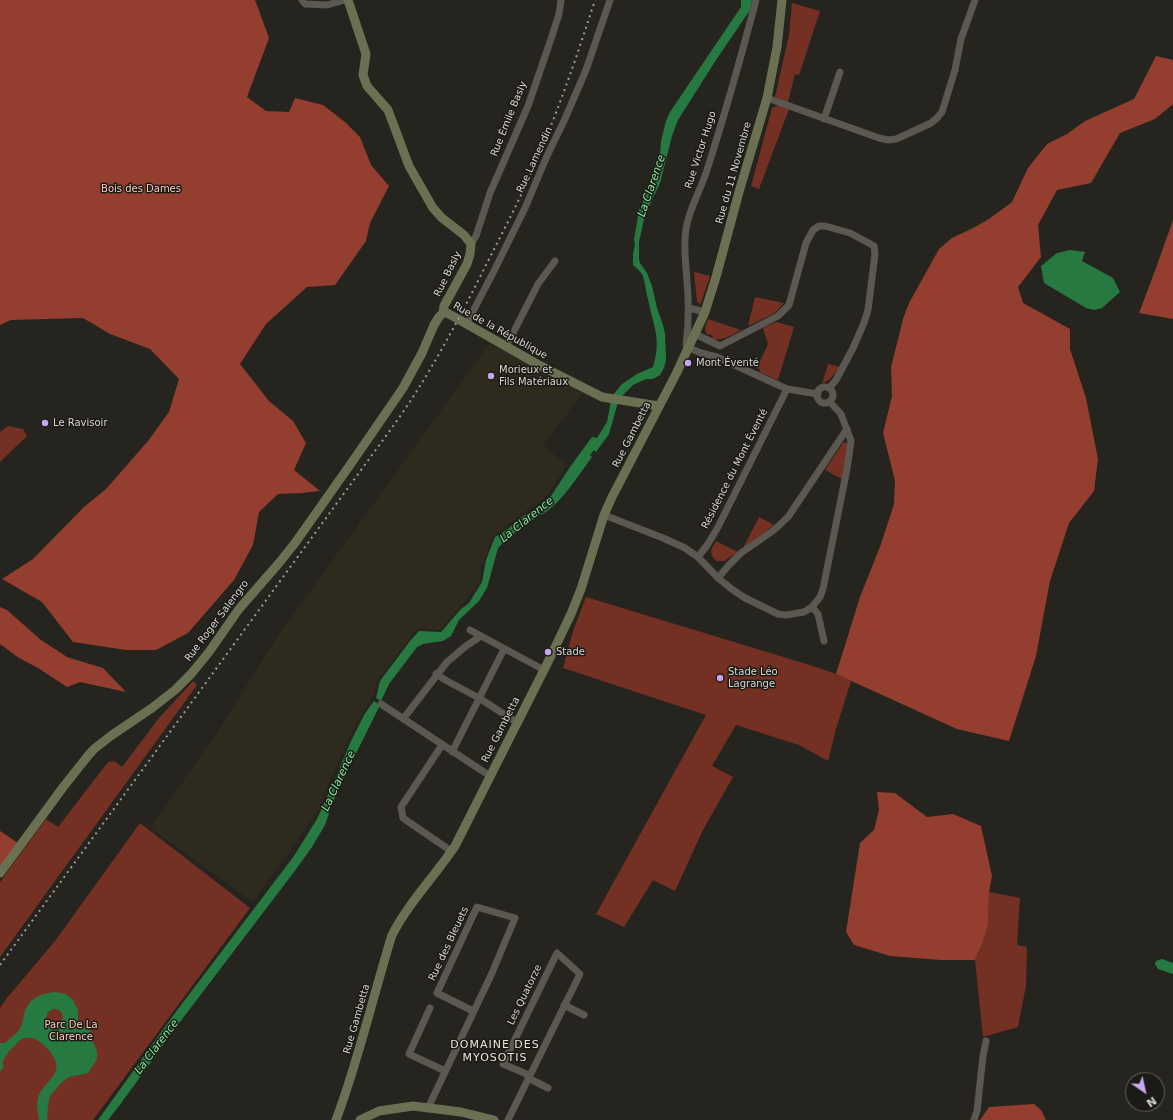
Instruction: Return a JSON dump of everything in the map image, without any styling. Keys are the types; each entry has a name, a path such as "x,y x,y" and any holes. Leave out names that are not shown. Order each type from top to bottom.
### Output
{"street":[{"path":"302,0 305,4 327,5 346,0 366,54 363,76 367,86 388,110 409,166 433,208 442,218 464,235 471,244"},
{"name":"Rue Émile Basly","path":"471,244 476,236 490,193 528,106 550,44 562,0"},
{"name":"Rue Lamendin","path":"466,323 518,222 564,121 586,70 610,0"},
{"name":"Rue Victor Hugo","path":"689,348 686,345 689,308 684,244 687,222 707,172 756,0"},
{"name":"Rue du 11 Novembre","path":"689,348 705,312 716,277 767,98 777,47 782,0"},
{"path":"767,98 888,140 896,139 931,123 942,112 945,105 955,70 961,39 975,0"},
{"path":"824,119 840,72"},
{"path":"717,356 720,346 778,316 789,305 806,243 813,230 819,226 824,226 850,233 874,246 875,254 868,310 864,323 836,380 829,388 822,388 818,394 818,399 821,402 830,402"},
{"name":"Rue Basly","path":"443,313 444,306 467,264 471,244"},
{"path":"505,345 510,339 538,284 556,261"},
{"path":"689,308 705,312"},
{"name":"Rue de la République","path":"443,313 451,315 538,364 602,397 659,406"},
{"name":"Rue Roger Salengro","path":"0,873 64,786 94,749 152,708 174,690 191,674 209,652 239,608 279,563 295,542 363,446 403,388 422,353 437,320 443,313"},
{"path":"696,334 720,346"},
{"path":"689,348 701,353 717,356 787,389 818,394"},
{"name":"Rue Gambetta","path":"336,1120 357,1060 392,934 399,920 439,869 451,851 518,722 564,629 576,600 604,516 612,497 689,348"},
{"path":"829,388 833,395 830,402"},
{"name":"Résidence du Mont Éventé","path":"698,557 718,527 787,389"},
{"path":"604,516 663,538 685,548 698,557 718,578 745,598 778,614 804,612 820,597 824,588 851,441 841,414 830,402"},
{"path":"718,578 741,553 774,530 788,517 847,429"},
{"path":"812,606 818,614 824,641"},
{"path":"470,630 544,670"},
{"path":"402,719 447,662 481,636"},
{"path":"452,752 504,649"},
{"path":"436,674 518,722"},
{"path":"381,704 490,776"},
{"path":"442,745 400,807 402,818 451,851"},
{"name":"Rue des Bleuets","path":"428,1108 492,973 515,918 477,907 437,993 473,1011"},
{"path":"508,1120 580,974 551,946"},
{"name":"Les Quatorze","path":"548,1088 503,1064 557,953"},
{"path":"564,1005 584,1015"},
{"path":"430,1008 409,1054 445,1071"},
{"path":"974,1120 977,1112 986,1040"},
{"path":"360,1120 379,1111 414,1106 462,1112 494,1120"}],"shaded area":[{"path":"490,343 583,393 543,445 567,465 548,494 537,504 521,514 493,536 481,568 480,580 475,589 440,630 417,629 376,682 374,695 350,736 318,811 253,902 150,828 217,733 279,634"}],"green space":[{"name":"Bois des Dames","path":"0,0 255,0 269,38 247,97 266,111 289,112 295,98 323,105 345,122 360,137 371,165 389,186 370,223 366,241 335,285 307,287 266,324 240,364 269,401 293,421 306,443 294,470 320,491 278,494 259,512 253,545 234,580 188,633 156,650 126,650 73,642 42,602 2,579 33,559 84,507 106,489 148,441 169,412 179,379 150,349 110,334 83,318 11,320 0,325"},
{"path":"792,3 820,11 799,75 795,74 788,102 775,97 789,35"},
{"path":"1156,56 1173,60 1173,104 1155,119 1120,133 1091,183 1057,190 1038,225 1041,257 1018,287 1023,303 1070,329 1070,349 1086,398 1098,459 1094,491 1069,523 1050,581 1036,656 1009,741 957,729 836,674 860,597 881,544 894,504 895,481 883,433 892,396 891,367 903,319 909,303 939,249 952,238 989,219 1012,202 1028,168 1047,144 1067,134 1085,121 1134,99"},
{"path":"779,105 789,109 759,189 751,186 772,108"},
{"path":"1173,220 1173,319 1139,313 1156,268"},
{"path":"694,272 710,276 700,304 697,302"},
{"path":"755,297 784,303 775,313 748,326"},
{"path":"708,319 741,330 731,336 712,339 713,336 709,334 707,335 705,329"},
{"path":"776,322 794,327 778,380 759,372 760,369 757,368 768,344 763,328"},
{"path":"828,364 840,367 830,379 822,384"},
{"path":"8,426 23,429 27,436 0,462 0,432"},
{"path":"845,442 848,445 842,479 825,470"},
{"path":"759,517 774,525 743,548"},
{"path":"716,541 738,552 724,561 716,561 711,551"},
{"name":"Stade Léo Lagrange","path":"586,597 813,666 851,681 828,761 799,745 736,725 712,766 733,777 703,830 675,891 653,880 624,927 596,914 706,715 563,668 573,631"},
{"path":"0,607 7,610 41,640 67,657 103,668 126,692 80,682 67,687 38,668 19,658 0,644"},
{"path":"193,681 197,685 0,957 0,882 46,819 58,827 108,762 114,761 122,767 159,718"},
{"path":"877,792 895,793 927,817 953,814 981,826 992,876 989,892 988,925 983,942 975,960 941,960 890,956 854,945 846,932 860,843 874,830 879,810"},
{"name":"Parc De La Clarence","path":"140,823 250,908 93,1120 0,1120 0,1008 55,941"},
{"path":"0,831 21,845 0,873"},
{"path":"989,892 1020,898 1017,945 1027,947 1026,986 1018,1027 983,1037 975,960 983,942 988,925"},
{"path":"1034,1104 1041,1110 1046,1120 980,1120 989,1107"}],"water":[{"name":"La Clarence","path":"741,0 752,0 750,10 678,120 672,136 660,183 645,215 639,242 640,263 647,273 652,286 665,334 666,360 664,368 660,375 653,379 646,379 633,385 622,396 612,396 622,384 637,374 653,367 656,357 656,332 643,277 633,265 633,254 639,210 650,186 660,157 661,141 666,121 670,112 741,7"},
{"path":"1070,250 1085,252 1082,261 1113,278 1120,292 1102,308 1094,310 1086,308 1044,283 1041,266 1057,253"},
{"name":"La Clarence","path":"611,401 618,402 609,434 596,452 594,450 590,455 592,457 569,489 550,509 516,532 498,548 487,588 479,601 459,620 451,636 443,641 423,644 417,647 389,684 381,701 376,698 380,681 419,631 441,632 461,609 469,603 482,582 486,560 495,537 508,529 523,516 539,507 551,496 592,437 597,438 607,422"},
{"name":"La Clarence","path":"374,701 380,705 342,782 332,804 325,825 312,847 183,1018 119,1106 108,1120 98,1120 172,1017 294,856 317,819 351,741 364,715"},
{"path":"1162,959 1173,963 1173,974 1158,969 1155,964 1156,961"},
{"path":"55,992 66,994 73,1000 78,1010 78,1026 82,1029 85,1027 91,1031 91,1037 97,1051 97,1059 88,1073 69,1077 61,1083 50,1096 47,1120 39,1120 37,1101 44,1087 55,1072 55,1060 44,1045 33,1038 24,1038 20,1040 7,1055 2,1064 4,1066 0,1072 0,1043 5,1043 16,1034 22,1024 28,1005 35,998","holes":["53,1009 59,1010 63,1017 61,1022 55,1025 48,1023 46,1018 48,1012"]}],"railway":[{"path":"0,965 391,429 416,392 470,297 531,172 561,99 595,0"}],"place":[{"name":"Mont Éventé","path":"688,363"},
{"name":"Morieux et Fils Matériaux","path":"491,376"},
{"name":"Le Ravisoir","path":"45,423"},
{"name":"Stade","path":"548,652"},
{"name":"Stade Léo Lagrange","path":"720,678"}],"district":[{"name":"DOMAINE DES MYOSOTIS","path":"495,1051"}]}
